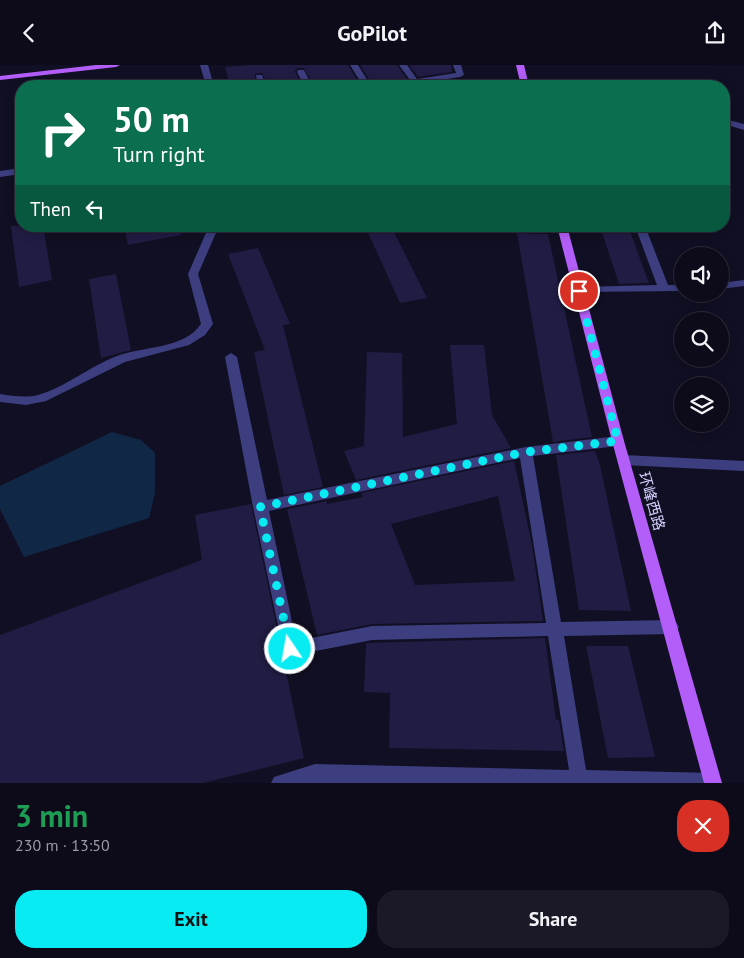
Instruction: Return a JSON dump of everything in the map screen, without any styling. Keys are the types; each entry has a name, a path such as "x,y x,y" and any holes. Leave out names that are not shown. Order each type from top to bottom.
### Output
{"main road":[{"path":"0,77 116,65"},
{"path":"520,65 524,80"},
{"name":"环峰西路","path":"564,232 618,441 713,783"}],"street":[{"path":"204,65 208,80"},
{"path":"354,65 363,80"},
{"path":"403,65 413,80"},
{"path":"422,80 460,75 457,65"},
{"path":"301,72 305,80"},
{"path":"730,123 744,127"},
{"path":"0,174 15,172"},
{"path":"0,397 14,401 40,398 130,355 190,341 202,334 207,324 193,274 211,232"},
{"path":"642,232 664,289"},
{"path":"729,285 744,283"},
{"path":"579,291 674,288"},
{"path":"231,357 290,649 372,633 671,627"},
{"path":"260,507 526,452 618,441"},
{"path":"526,452 579,779"},
{"path":"624,460 744,466"},
{"path":"280,783 315,773 713,783"}],"water":[{"path":"112,432 141,440 155,453 155,493 149,518 24,557 0,509 0,486"}],"building":[{"path":"248,65 348,65 357,80 311,80 304,68 298,68 295,71 299,80 265,80 262,73 255,74 256,80 228,80 225,67"},
{"path":"360,65 397,65 407,79 402,80 369,80"},
{"path":"409,65 451,65 452,72 418,77"},
{"path":"11,226 15,226 15,232 44,232 52,280 19,287"},
{"path":"125,232 181,232 181,235 128,245"},
{"path":"368,232 394,232 427,298 400,303"},
{"path":"602,232 630,232 649,283 619,284"},
{"path":"517,233 548,234 592,437 553,442"},
{"path":"258,248 290,324 283,325 323,487 284,495 254,352 265,350 228,254"},
{"path":"116,274 131,350 101,358 89,279"},
{"path":"450,345 484,345 492,415 511,448 356,480 344,451 364,446 367,352 402,353 403,437 457,424"},
{"path":"595,451 600,465 631,611 579,610 556,455"},
{"path":"514,461 532,545 543,621 372,624 317,635 287,509 327,501 327,504 363,497 361,493","holes":["498,496 515,581 415,585 391,524"]},
{"path":"251,504 304,758 203,783 0,783 0,635 202,560 195,515"},
{"path":"545,638 556,720 559,720 564,751 389,748 390,693 364,692 366,643"},
{"path":"586,646 628,646 655,757 608,758"}],"route":[{"path":"290,649 260,507 526,452 618,441 579,291"}]}
